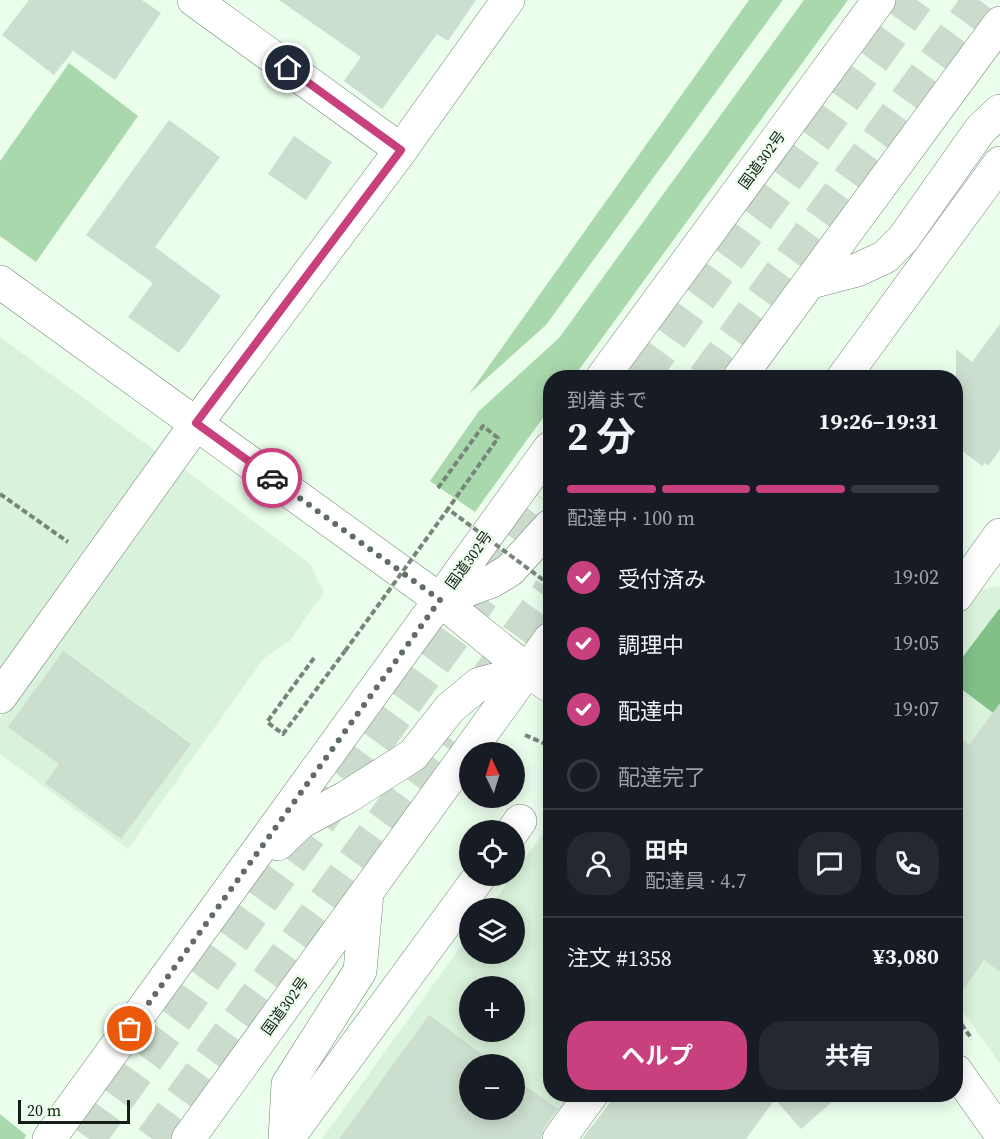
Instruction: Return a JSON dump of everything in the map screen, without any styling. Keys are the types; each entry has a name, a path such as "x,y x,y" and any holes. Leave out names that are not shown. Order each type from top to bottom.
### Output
{"main road":[{"path":"194,0 401,150"},
{"path":"0,697 196,423 401,150 508,0"},
{"name":"国道302号","path":"608,370 879,0"},
{"path":"746,370 1000,23"},
{"path":"811,282 857,270 885,257 903,239 980,130 1000,111"},
{"path":"849,370 1000,164"},
{"path":"0,282 440,600 539,678"},
{"name":"国道302号","path":"49,1139 543,458"},
{"path":"440,600 492,581 510,570 543,534"},
{"path":"963,588 995,553"},
{"path":"237,881 301,822 347,797 412,755 450,708 479,684 539,678"},
{"name":"国道302号","path":"188,1139 367,893 539,678"},
{"path":"286,1139 473,886"},
{"path":"286,1139 288,1084 360,971 367,893"},
{"path":"963,1081 1000,1134"},
{"path":"559,1139 586,1102"}],"path":[{"path":"314,658 267,722 283,734 498,438 483,426 438,488"},
{"path":"0,494 96,563"},
{"path":"448,509 543,580"},
{"path":"519,733 543,743"}],"shaded area":[{"path":"749,0 783,0 546,325 469,394"},
{"path":"804,0 848,0 579,370 543,370 543,418 475,512 430,481 479,411 559,338"},
{"path":"69,63 138,116 36,262 0,236 0,161"},
{"path":"0,337 160,454 0,673"},
{"path":"184,469 310,564 324,592 290,641 264,658 128,849 0,754 0,718"},
{"path":"1000,586 1000,1064 963,1011 963,609 977,590"},
{"path":"999,609 1000,718 963,690 963,657"},
{"path":"543,833 543,1102 565,1102 539,1139 322,1139 459,949 459,964 525,964 525,898 497,898 505,886 525,886 525,858"},
{"path":"0,1114 26,1135 24,1139 0,1139"}],"building":[{"path":"29,0 142,0 161,13 115,80 73,51 54,75 2,35"},
{"path":"279,0 476,0 448,41 437,34 382,109 344,81 361,57"},
{"path":"169,120 220,157 155,247 221,296 179,353 128,317 153,283 86,235"},
{"path":"294,136 332,162 306,200 268,174"},
{"path":"1000,324 1000,450 988,466 985,463 982,466 963,451 963,370 956,370 956,349 972,362"},
{"path":"63,651 191,744 121,839 45,783 59,764 8,727"},
{"path":"1000,703 1000,972 984,960 963,990 963,740 969,745"},
{"path":"429,1015 459,1037 459,1042 466,1042 482,1054 459,1054 459,1120 525,1120 525,1086 543,1098 543,1102 548,1102 558,1109 544,1128 541,1139 339,1139"},
{"path":"611,1102 773,1102 746,1139 582,1139"},
{"path":"778,1102 832,1102 801,1129"}],"tunnel":[{"path":"648,370 917,0"},
{"path":"710,370 979,0"},
{"path":"89,1139 543,514"},
{"path":"488,676 543,600"},
{"path":"152,1139 445,735"}],"way so far":[{"path":"130,1029 440,600 272,478"}],"route":[{"path":"272,478 196,423 401,150 288,68"}]}
